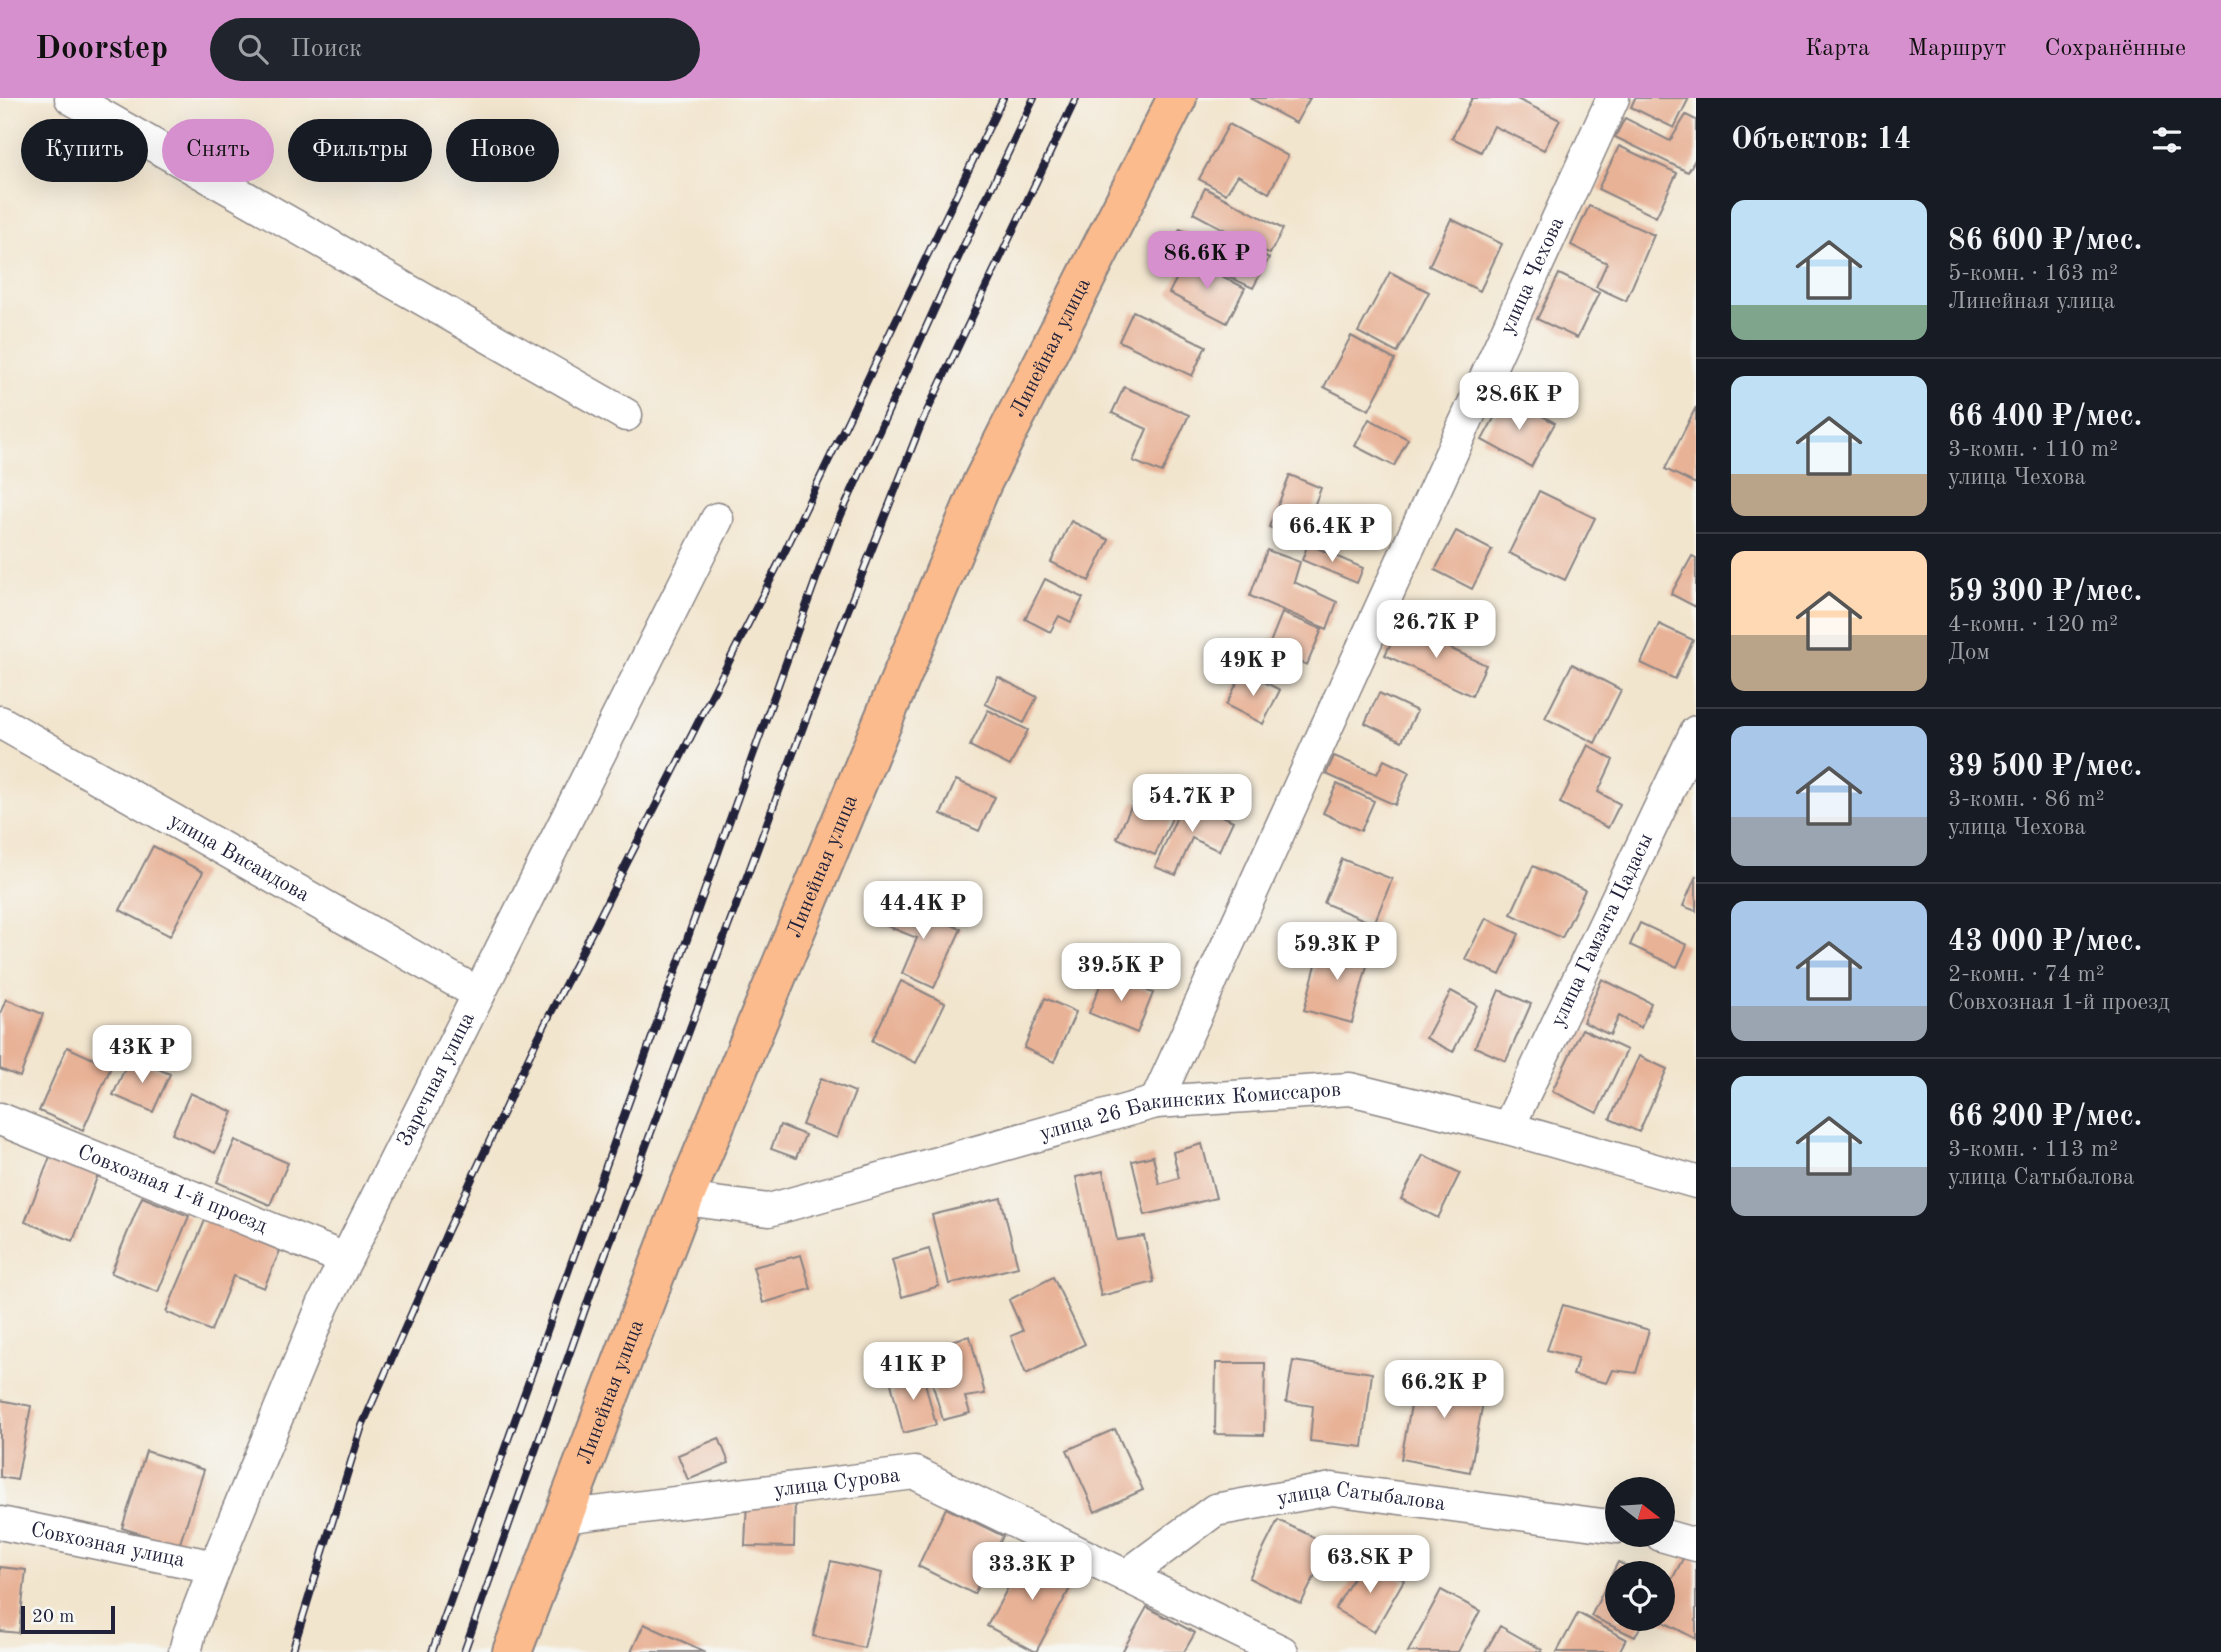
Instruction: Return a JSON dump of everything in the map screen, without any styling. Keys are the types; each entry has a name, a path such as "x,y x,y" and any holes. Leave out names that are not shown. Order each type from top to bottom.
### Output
{"main road":[{"name":"Линейная улица","path":"512,1652 684,1199 982,483 1177,98"}],"street":[{"path":"71,98 626,415"},
{"name":"улица Чехова","path":"1156,1102 1613,98"},
{"name":"Заречная улица","path":"185,1652 215,1567 323,1305 717,519"},
{"name":"улица Висаидова","path":"0,722 479,993"},
{"name":"улица Гамзата Цадасы","path":"1508,1128 1696,732"},
{"name":"улица 26 Бакинских Комиссаров","path":"684,1199 769,1210 1156,1102 1350,1088 1508,1128 1696,1182"},
{"name":"Совхозная 1-й проезд","path":"0,1119 345,1259"},
{"name":"улица Сурова","path":"563,1517 915,1473 1282,1652"},
{"name":"улица Сатыбалова","path":"1126,1576 1215,1510 1332,1489 1605,1525"},
{"name":"Совхозная улица","path":"0,1523 215,1567"},
{"path":"1675,1539 1696,1545"}],"building":[{"path":"1250,98 1310,98 1296,123"},
{"path":"1472,98 1515,98 1560,120 1544,150 1494,126 1481,152 1452,138"},
{"path":"1635,98 1689,98 1674,128 1631,107"},
{"path":"1686,115 1696,120 1696,158 1688,172 1615,137 1625,118 1670,141"},
{"path":"1229,124 1288,156 1269,193 1238,175 1226,194 1199,179"},
{"path":"1619,146 1677,173 1656,217 1598,189"},
{"path":"1205,188 1283,229 1270,254 1193,213"},
{"path":"1589,206 1654,235 1626,301 1596,287 1607,263 1571,245"},
{"path":"1451,219 1502,244 1480,291 1429,266"},
{"path":"1180,229 1240,259 1246,246 1269,258 1253,288 1169,249"},
{"path":"1187,258 1245,288 1227,323 1169,293"},
{"path":"1390,272 1429,292 1397,353 1358,332"},
{"path":"1559,274 1599,293 1577,338 1537,319"},
{"path":"1133,311 1206,346 1192,376 1119,341"},
{"path":"1351,336 1395,360 1369,410 1324,387"},
{"path":"1124,387 1189,415 1162,473 1133,461 1147,429 1112,413"},
{"path":"1506,396 1555,423 1531,467 1482,440"},
{"path":"1696,407 1696,484 1665,469"},
{"path":"1369,419 1408,439 1394,466 1355,446"},
{"path":"1290,475 1321,488 1301,540 1269,527"},
{"path":"1539,491 1595,518 1565,580 1509,553"},
{"path":"1071,521 1109,540 1089,581 1051,562"},
{"path":"1456,531 1492,550 1472,589 1435,570"},
{"path":"1308,544 1363,568 1357,583 1302,560"},
{"path":"1267,550 1300,562 1294,582 1337,602 1327,629 1250,596"},
{"path":"1692,556 1696,558 1696,607 1671,594"},
{"path":"1045,579 1083,598 1071,622 1059,616 1050,632 1025,619"},
{"path":"1282,613 1322,629 1307,665 1268,648"},
{"path":"1659,624 1693,640 1675,679 1641,663"},
{"path":"1400,625 1486,665 1472,696 1385,655"},
{"path":"1572,664 1621,690 1595,743 1545,718"},
{"path":"1243,671 1280,690 1263,724 1226,705"},
{"path":"998,677 1037,697 1024,723 985,704"},
{"path":"1379,693 1417,711 1402,741 1365,723"},
{"path":"988,710 1028,730 1010,766 970,746"},
{"path":"1588,745 1613,760 1598,792 1620,804 1608,828 1560,803"},
{"path":"1334,756 1377,774 1384,760 1409,772 1395,805 1326,774"},
{"path":"956,780 995,797 979,831 941,814"},
{"path":"1337,784 1374,801 1361,831 1323,813"},
{"path":"1185,798 1233,821 1219,851 1192,838 1176,875 1155,867"},
{"path":"1134,800 1172,818 1155,855 1117,838"},
{"path":"153,846 203,872 170,936 120,910"},
{"path":"1342,859 1392,879 1374,924 1324,903"},
{"path":"1533,866 1585,890 1562,938 1511,914"},
{"path":"1696,876 1696,911 1683,906"},
{"path":"891,899 961,929 934,988 902,973 917,938 882,924"},
{"path":"1486,918 1519,934 1500,975 1465,959"},
{"path":"1640,923 1687,945 1677,967 1630,945"},
{"path":"1322,942 1370,954 1352,1023 1304,1010"},
{"path":"1105,973 1153,993 1137,1033 1089,1013"},
{"path":"1602,979 1651,1003 1641,1028 1619,1016 1610,1035 1583,1022"},
{"path":"901,981 945,1003 916,1063 872,1041"},
{"path":"1499,990 1531,1004 1506,1061 1475,1047"},
{"path":"1451,991 1477,1005 1453,1052 1426,1038"},
{"path":"1045,998 1076,1012 1054,1062 1024,1048"},
{"path":"6,999 43,1014 20,1077 0,1069 0,1014"},
{"path":"1582,1029 1627,1050 1597,1113 1552,1091"},
{"path":"67,1047 111,1067 83,1130 39,1111"},
{"path":"1639,1056 1667,1069 1639,1132 1610,1119"},
{"path":"130,1057 170,1074 153,1112 113,1095"},
{"path":"821,1078 855,1092 837,1138 802,1125"},
{"path":"190,1093 233,1112 215,1153 172,1134"},
{"path":"780,1125 805,1135 796,1158 771,1149"},
{"path":"235,1140 288,1163 270,1205 217,1182"},
{"path":"1202,1144 1216,1198 1145,1215 1132,1161 1153,1156 1159,1184 1179,1178 1173,1152"},
{"path":"51,1154 99,1172 73,1241 25,1222"},
{"path":"1423,1155 1460,1173 1438,1218 1401,1199"},
{"path":"1103,1171 1117,1240 1144,1236 1154,1282 1101,1296 1076,1177"},
{"path":"142,1197 189,1216 158,1292 111,1273"},
{"path":"1001,1198 1018,1267 949,1284 932,1215"},
{"path":"206,1218 282,1246 264,1288 233,1276 211,1331 166,1312"},
{"path":"929,1249 939,1286 902,1297 892,1260"},
{"path":"801,1255 811,1289 763,1303 753,1267"},
{"path":"1053,1277 1085,1344 1026,1374 1011,1336 1023,1331 1009,1300"},
{"path":"1563,1305 1649,1330 1636,1373 1613,1370 1607,1383 1573,1375 1578,1358 1547,1350"},
{"path":"970,1336 985,1394 965,1397 970,1413 943,1420 922,1348"},
{"path":"1293,1361 1372,1373 1363,1447 1310,1441 1313,1406 1286,1402"},
{"path":"1216,1363 1265,1363 1264,1435 1215,1434"},
{"path":"1418,1368 1487,1381 1470,1472 1401,1459"},
{"path":"922,1371 936,1425 903,1433 890,1379"},
{"path":"0,1400 31,1406 17,1480 0,1477"},
{"path":"1115,1429 1143,1490 1095,1512 1067,1450"},
{"path":"719,1438 729,1463 688,1480 678,1455"},
{"path":"146,1451 204,1470 179,1546 122,1528"},
{"path":"747,1499 795,1501 794,1547 745,1546"},
{"path":"946,1508 1003,1536 974,1594 918,1566"},
{"path":"1278,1520 1330,1545 1301,1604 1249,1578"},
{"path":"1028,1551 1076,1577 1036,1652 987,1626"},
{"path":"1686,1553 1696,1558 1696,1639 1675,1628 1675,1574"},
{"path":"1365,1558 1404,1580 1374,1632 1335,1609"},
{"path":"831,1561 882,1573 864,1648 813,1636"},
{"path":"0,1567 26,1570 19,1633 0,1631"},
{"path":"1605,1588 1605,1623 1591,1616"},
{"path":"1441,1590 1480,1611 1458,1652 1408,1652"},
{"path":"1147,1607 1195,1633 1184,1652 1122,1652"},
{"path":"1578,1613 1605,1628 1605,1631 1611,1631 1626,1639 1619,1652 1557,1652"},
{"path":"644,1624 706,1652 631,1652"},
{"path":"1500,1626 1542,1650 1541,1652 1485,1652"},
{"path":"1622,1631 1638,1631 1635,1637"}],"railway":[{"path":"292,1652 362,1426 448,1230 533,1048 785,551 1003,98"},
{"path":"432,1652 831,537 1034,98"},
{"path":"464,1652 593,1287 827,663 922,422 1076,98"}]}
